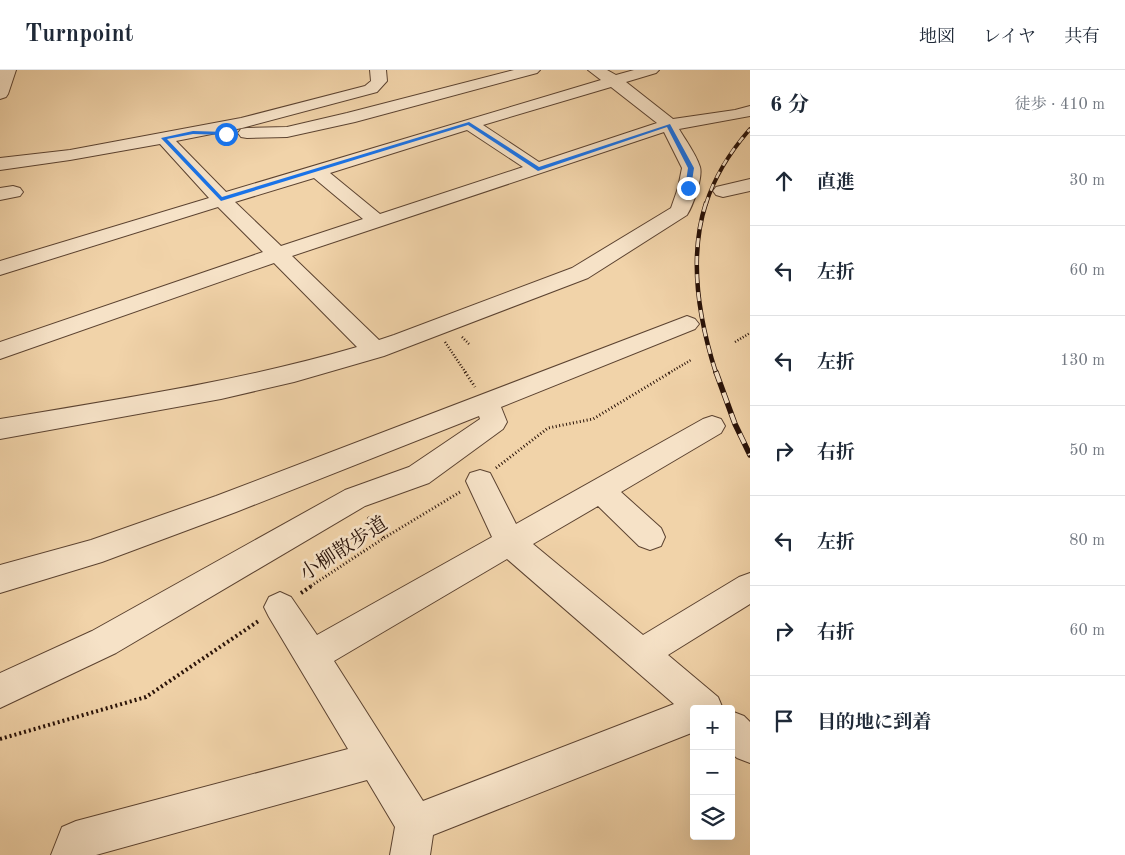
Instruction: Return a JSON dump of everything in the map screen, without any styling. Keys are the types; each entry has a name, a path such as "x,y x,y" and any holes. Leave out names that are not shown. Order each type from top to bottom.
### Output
{"street":[{"path":"0,94 8,70"},
{"path":"0,164 70,156 193,133 359,94 378,84 380,77 378,70"},
{"path":"193,133 287,132 349,118 532,70"},
{"path":"0,429 197,395 295,373 375,350 580,273 680,211 688,188 691,168 669,125 614,81 596,70"},
{"path":"0,268 316,170 651,70"},
{"path":"0,351 278,254 669,125 737,115 750,110"},
{"path":"469,124 538,169"},
{"path":"164,138 221,199 375,350"},
{"path":"316,170 377,221"},
{"path":"723,191 748,188"},
{"path":"0,579 91,553 226,504 688,324"},
{"path":"0,691 104,642 355,498 419,476 494,422 487,403"},
{"path":"312,656 712,426"},
{"path":"327,464 355,498"},
{"path":"480,481 510,543 701,705"},
{"path":"600,490 650,537"},
{"path":"641,654 750,587"},
{"path":"280,607 312,656 374,760 412,839 690,716"},
{"path":"735,732 750,744"},
{"path":"71,855 76,841 374,760"}],"path":[{"path":"435,327 487,403"},
{"path":"735,342 750,333"},
{"name":"小柳散歩道","path":"0,739 146,697 384,538 480,481 548,428 594,419 690,360"}],"railway":[{"path":"706,204 724,164 750,129"},
{"path":"706,203 698,245 698,289 705,332 716,373"},
{"path":"716,372 735,424 750,455"}],"route":[{"path":"226,134 193,133 164,138 221,199 469,124 538,169 669,125 691,168 688,188"}]}
